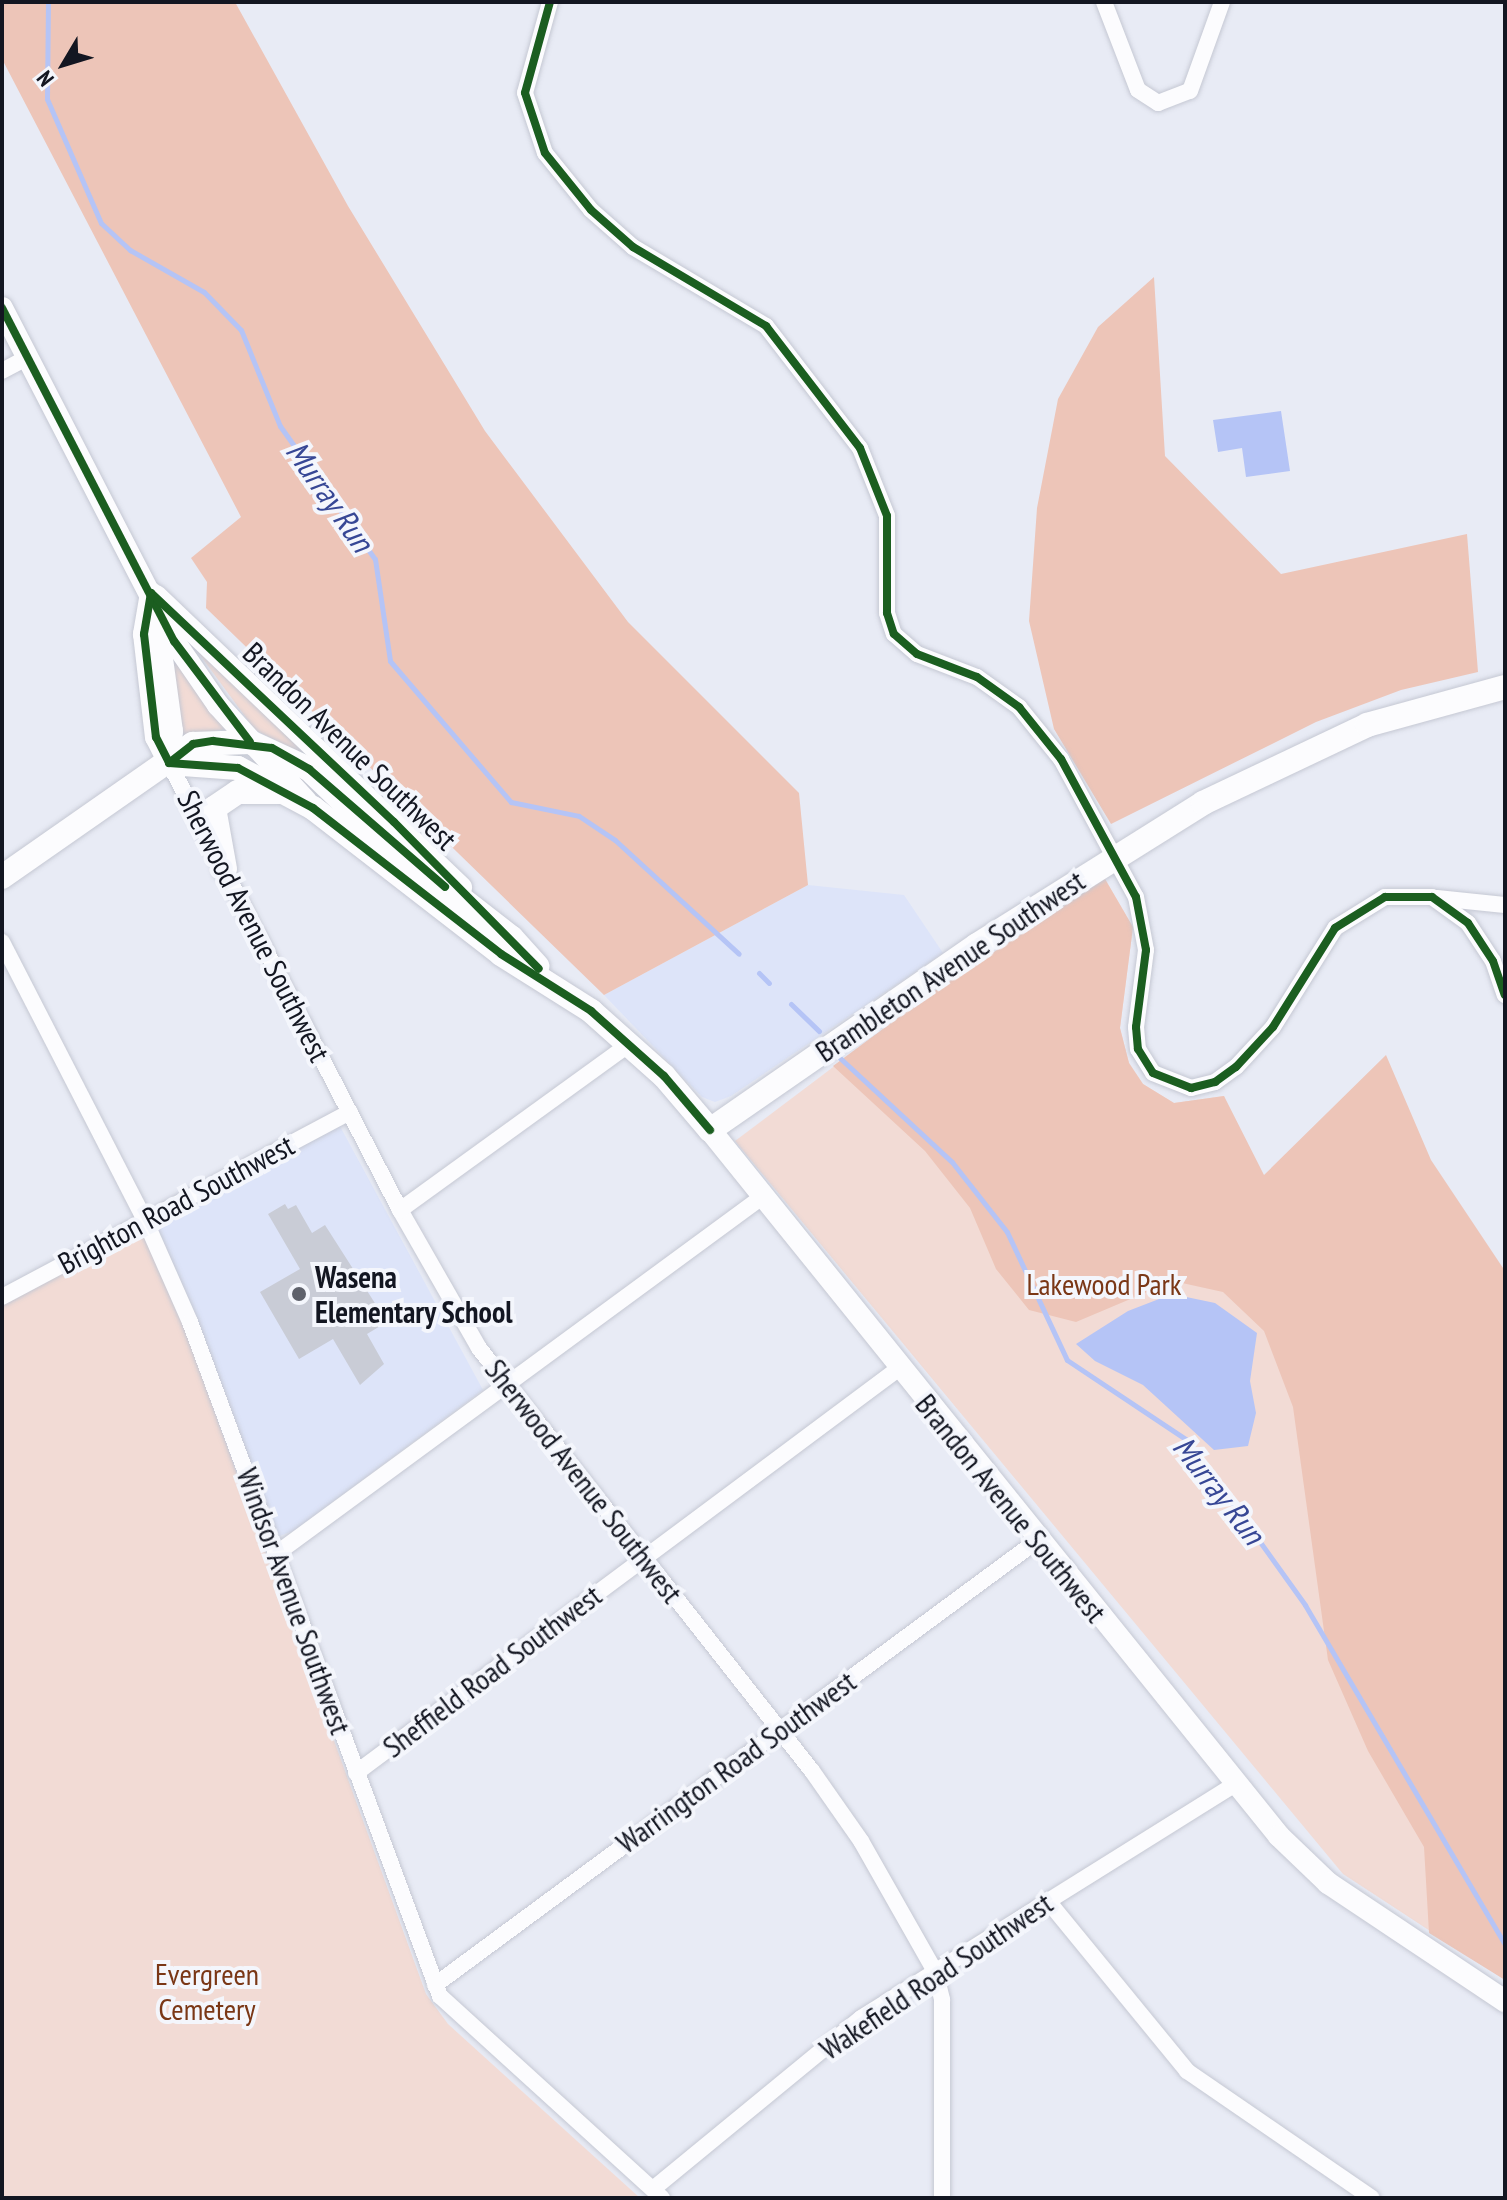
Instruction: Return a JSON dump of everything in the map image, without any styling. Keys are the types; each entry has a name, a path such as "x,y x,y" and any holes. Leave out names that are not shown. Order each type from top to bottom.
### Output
{"main road":[{"name":"Brandon Avenue Southwest","path":"2,308 191,669 250,742 313,808 501,954 549,980 631,1043 710,1130 898,1369 1235,1784 1328,1883 1505,2001"},
{"name":"Brandon Avenue Southwest","path":"151,593 512,938 549,980"},
{"name":"Sherwood Avenue Southwest","path":"151,593 172,731 169,763"},
{"name":"Brambleton Avenue Southwest","path":"710,1130 1115,855 1316,745 1505,687"},
{"name":"Brandon Avenue Southwest","path":"2,877 193,744 250,742 309,769 368,826 512,938"},
{"path":"169,763 238,768 313,808"},
{"path":"225,869 214,808 238,792 288,792"}],"street":[{"path":"550,2 525,93 545,153 615,232 670,272 766,326 792,354 860,448 883,499 887,613 894,634 917,654 977,677 1019,707 1061,759 1115,855 1146,930 1136,1027 1138,1049 1153,1073 1176,1085 1215,1082 1255,1049 1313,957 1350,914 1385,897 1432,897 1505,905"},
{"path":"1104,2 1138,90 1158,103 1190,91 1222,2"},
{"path":"2,371 28,357"},
{"name":"Sherwood Avenue Southwest","path":"169,763 400,1210 507,1387 780,1730 861,1841 935,1971 942,2000 942,2198"},
{"path":"1432,897 1482,941 1505,995"},
{"name":"Windsor Avenue Southwest","path":"2,942 145,1220 276,1554 435,1985 445,2003 658,2193"},
{"path":"400,1210 631,1043"},
{"name":"Brighton Road Southwest","path":"2,1297 350,1112"},
{"path":"276,1554 762,1197"},
{"name":"Sheffield Road Southwest","path":"356,1773 898,1369"},
{"name":"Warrington Road Southwest","path":"435,1985 1038,1540"},
{"name":"Wakefield Road Southwest","path":"658,2193 861,2018 1235,1784"},
{"path":"1048,1901 1187,2071 1372,2198"}],"shaded area":[{"path":"808,885 904,895 943,953 731,1096 715,1102 702,1097 604,995"},
{"name":"Wasena Elementary School","path":"336,1119 483,1390 295,1530 262,1543 145,1220"}],"green space":[{"path":"2,2 235,2 348,206 485,431 628,622 799,793 808,885 604,995 206,608 207,582 191,558 241,517 2,59"},
{"path":"1154,277 1165,456 1281,574 1467,534 1478,672 1401,690 1316,722 1111,824 1054,729 1029,621 1037,508 1058,399 1098,327"},
{"path":"178,625 313,759 255,730"},
{"path":"171,655 227,729 181,736"},
{"name":"Lakewood Park","path":"1105,879 1133,927 1120,1028 1129,1063 1143,1084 1174,1103 1224,1096 1505,1980 1343,1874 735,1141 930,994"},
{"path":"1105,879 1133,927 1120,1028 1129,1063 1143,1084 1174,1103 1224,1096 1264,1175 1386,1055 1431,1160 1505,1271 1505,1980 1429,1933 1424,1847 1368,1751 1328,1660 1293,1407 1264,1331 1223,1292 1173,1281 1076,1322 1029,1310 996,1269 970,1208 925,1151 833,1066 930,994"},
{"name":"Evergreen Cemetery","path":"145,1220 426,1994 448,2024 640,2198 2,2198 2,1297"}],"water":[{"path":"1281,411 1290,471 1246,477 1242,448 1218,452 1213,420"},
{"path":"1172,1294 1215,1303 1257,1333 1250,1381 1256,1413 1248,1446 1214,1450 1143,1385 1095,1361 1076,1344 1128,1311"}],"building":[{"path":"285,1204 288,1209 296,1205 312,1233 325,1225 387,1322 367,1334 384,1364 360,1385 333,1339 299,1359 260,1292 300,1269 268,1214"}],"waterway":[{"name":"Murray Run","path":"48,2 47,99 101,223 130,250 204,292 241,330 280,426 375,559 390,661 511,802 579,816 615,840 739,954"},
{"name":"Murray Run","path":"759,973 769,983"},
{"name":"Murray Run","path":"791,1004 819,1031"},
{"name":"Murray Run","path":"840,1058 952,1162 1007,1232 1067,1360 1187,1440 1305,1605 1505,1944"}],"cycle path":[{"path":"550,2 525,93 545,153 591,210 633,247 766,326 860,448 887,516 887,613 894,634 917,654 977,677 1019,707 1061,759 1136,897 1146,950 1136,1027 1138,1049 1153,1073 1191,1088 1215,1082 1236,1067 1273,1027 1335,928 1385,897 1432,897 1468,923 1493,961 1505,995"},
{"path":"2,308 174,641 250,742"},
{"path":"151,593 394,822 539,969"},
{"path":"151,593 144,634 156,737 169,763"},
{"path":"169,763 193,744 213,741 272,748 309,769 445,887"},
{"path":"169,763 238,768 313,808 501,954 591,1011 664,1076 710,1130"}],"place":[{"name":"Wasena Elementary School","path":"299,1294"}]}
